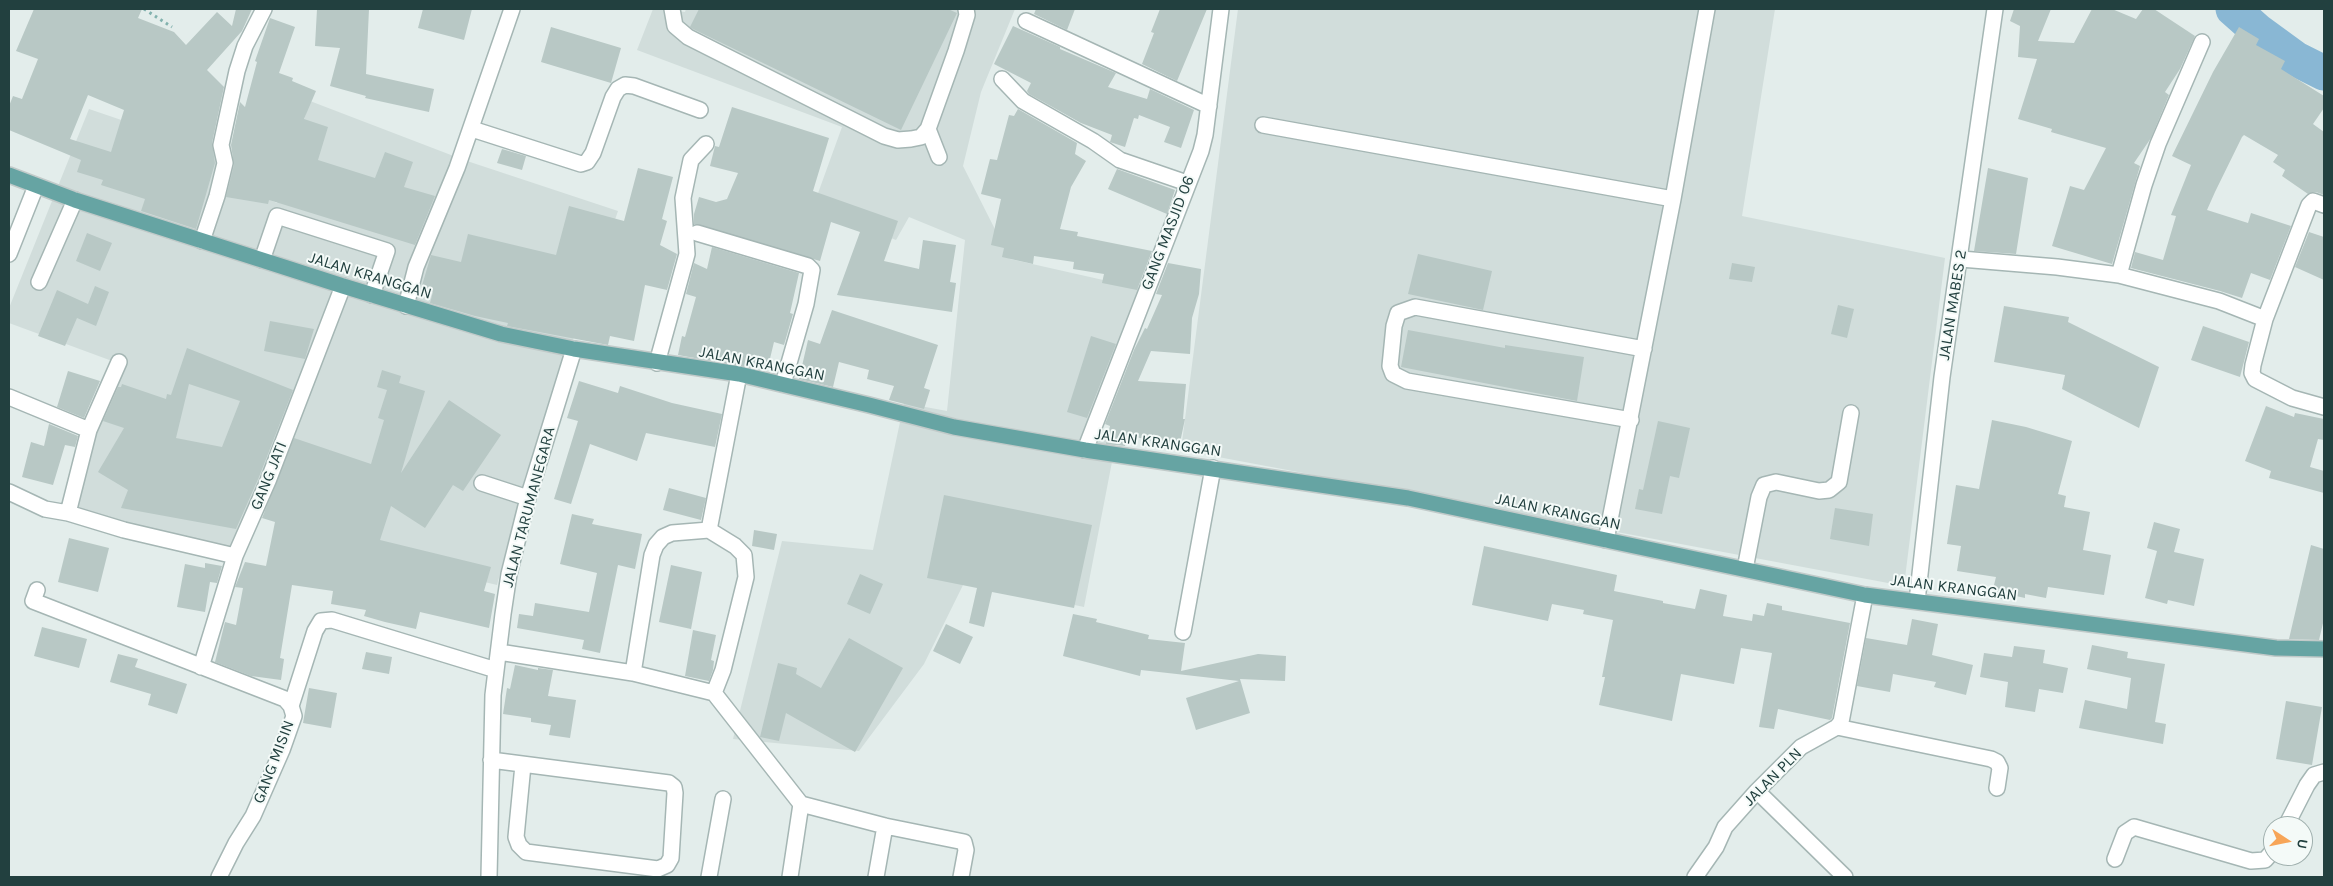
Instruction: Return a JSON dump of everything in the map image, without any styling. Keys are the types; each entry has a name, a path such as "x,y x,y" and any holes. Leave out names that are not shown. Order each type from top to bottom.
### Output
{"main road":[{"name":"JALAN KRANGGAN","path":"9,175 75,200 372,296 502,334 574,350 739,374 869,404 929,422 1085,450 1408,498 1865,594 2276,648 2324,650"}],"street":[{"path":"202,241 217,196 226,160 221,146 234,81 245,46 264,9"},
{"path":"406,306 416,267 472,128 512,9"},
{"path":"672,9 675,26 688,37 884,136 898,140 921,137 928,129 956,51 967,15 966,9"},
{"name":"GANG MASJID 06","path":"1085,450 1201,151 1210,106 1221,9"},
{"path":"1606,540 1631,420 1707,9"},
{"name":"JALAN MABES 2","path":"1917,601 1942,377 1961,259 1995,9"},
{"path":"1026,20 1210,106"},
{"path":"2119,275 2155,152 2202,42"},
{"path":"1002,79 1023,101 1120,160 1187,183"},
{"path":"472,128 581,164 588,162 594,153 612,97 618,89 625,85 634,86 700,110"},
{"path":"1264,125 1673,199"},
{"path":"928,129 939,157"},
{"path":"658,363 687,254 683,198 691,160 706,144"},
{"path":"9,254 36,186"},
{"path":"39,282 75,200"},
{"path":"2324,204 2312,201 2309,205 2265,319 2252,372 2255,379 2292,398 2324,407"},
{"path":"262,260 277,216 387,251 372,296"},
{"path":"697,233 808,266 812,270 806,304 783,384"},
{"path":"1961,259 2057,267 2119,275 2219,301 2265,319"},
{"name":"GANG JATI","path":"201,667 235,556 268,481 343,286"},
{"path":"1631,420 1407,381 1393,374 1390,366 1394,326 1398,313 1415,307 1644,349"},
{"name":"JALAN TARUMANEGARA","path":"489,877 491,760 496,670 509,574 528,498 574,350"},
{"path":"68,513 88,430 118,362"},
{"path":"709,530 739,374"},
{"path":"9,397 88,430"},
{"path":"1745,569 1759,497 1764,485 1776,482 1819,491 1829,490 1839,482 1851,413"},
{"path":"1183,632 1213,468"},
{"path":"482,483 528,498"},
{"path":"9,492 45,509 68,513 124,530 235,556"},
{"path":"633,673 652,555 656,545 663,537 672,533 709,530 735,546 744,555 746,569 746,577 723,670 714,693"},
{"name":"GANG MISIN","path":"37,590 33,601 285,699 291,706 294,716 282,750 253,816 236,843 219,877"},
{"path":"1865,594 1841,722 1837,727 1991,759 1997,762 2000,768 1997,788"},
{"path":"291,706 315,631 321,621 332,620 496,670"},
{"path":"499,652 633,673 714,693 801,804 885,826 964,842 966,850 960,877"},
{"name":"JALAN PLN","path":"1695,877 1716,847 1725,828 1757,791 1800,747 1837,727"},
{"path":"491,760 669,783 674,788 675,793 671,858 667,865 658,869 526,852 519,845 516,837 523,765"},
{"path":"2291,816 2307,784 2314,775 2324,772"},
{"path":"1757,791 1845,877"},
{"path":"709,877 723,799"},
{"path":"790,877 801,804"},
{"path":"876,877 885,826"},
{"path":"2115,859 2125,833 2134,827 2251,860 2263,860"}],"path":[{"path":"144,9 172,27"}],"shaded area":[{"path":"653,9 685,12 686,9 1015,9 981,92 963,166 1010,259 1152,291 1093,438 1116,441 1084,607 965,581 924,664 859,751 733,739 782,541 873,550 904,403 947,411 965,240 909,217 896,240 813,207 842,127 637,50"},
{"path":"1238,9 1775,9 1742,216 1945,258 1904,586 1181,450"},
{"path":"310,101 464,160 618,211 525,477 497,585 374,555 255,508 240,551 64,513 123,365 9,323 9,308 89,109 236,159 231,183 277,203"}],"building":[{"path":"34,9 142,9 138,18 174,32 186,45 217,12 232,26 236,9 252,9 242,31 207,70 224,87 212,143 215,163 196,229 141,211 145,199 101,185 103,180 77,172 81,160 9,130 9,106 13,96 22,99 38,59 16,51","holes":["88,95 124,110 111,152 70,139"]},
{"path":"317,9 369,9 366,74 434,89 429,112 365,98 366,96 330,86 340,48 315,46"},
{"path":"423,9 472,9 464,40 418,28"},
{"path":"699,9 948,9 957,13 901,130 693,29 690,27"},
{"path":"1036,9 1075,9 1067,30 1034,14"},
{"path":"1160,9 1207,9 1177,81 1142,64 1154,33 1151,32"},
{"path":"2014,9 2051,9 2038,41 2074,43 2092,9 2112,9 2136,19 2143,9 2154,9 2195,36 2180,69 2165,92 2169,95 2151,138 2134,163 2140,166 2112,264 2052,246 2070,186 2084,190 2106,148 2051,132 2052,129 2018,119 2037,59 2018,57 2020,26 2010,21"},
{"path":"270,18 295,27 279,73 293,78 292,81 316,91 304,119 328,127 318,160 375,178 385,152 413,162 404,187 435,196 415,245 269,200 268,204 226,197 234,165 231,145 240,102 245,107 257,62 255,61"},
{"path":"1013,26 1116,73 1108,87 1147,99 1150,89 1194,110 1181,148 1164,142 1170,127 1139,115 1138,119 1134,118 1125,147 1110,142 1112,135 1081,123 1029,94 1027,91 1031,83 994,64"},
{"path":"551,27 621,48 611,83 541,62"},
{"path":"2239,27 2259,39 2256,45 2285,61 2281,69 2324,96 2324,108 2313,124 2324,132 2324,195 2316,192 2308,194 2282,176 2285,170 2273,162 2278,155 2244,135 2207,210 2248,223 2251,213 2291,226 2270,280 2251,273 2242,298 2131,268 2135,252 2163,260 2176,216 2171,215 2191,165 2172,156 2213,72"},
{"path":"732,107 829,138 813,191 898,221 884,261 919,269 923,240 956,245 950,282 956,283 952,312 837,295 860,232 831,222 820,261 694,224 694,214 699,197 716,202 727,199 738,173 710,166 715,146 719,147"},
{"path":"1018,109 1077,143 1075,154 1086,161 1071,187 1060,229 1078,232 1077,236 1152,251 1137,290 1102,283 1104,274 1073,269 1074,262 1034,256 1033,264 1002,257 1004,248 991,245 1001,199 981,194 990,159 997,160 1009,115 1014,116"},
{"path":"502,149 526,156 522,170 497,163"},
{"path":"638,168 673,177 662,219 667,221 660,245 677,254 667,290 645,285 634,341 610,336 608,345 507,326 508,323 430,303 433,292 421,289 431,255 461,262 468,234 556,255 569,206 624,221"},
{"path":"1988,168 2028,178 2016,254 1974,251"},
{"path":"1117,169 1175,190 1167,214 1108,189"},
{"path":"2309,232 2324,237 2324,280 2295,267"},
{"path":"87,233 112,243 100,271 76,261"},
{"path":"712,247 799,273 790,313 793,314 784,345 774,342 767,371 678,355 682,336 685,337 696,297 686,294 694,263 707,269"},
{"path":"1418,254 1492,271 1483,310 1408,294"},
{"path":"1168,263 1201,269 1199,294 1192,318 1190,354 1151,351 1138,381 1186,384 1183,419 1185,419 1179,447 1127,435 1125,446 1106,444 1110,426 1105,424 1134,350 1145,328 1147,329 1162,295 1156,294"},
{"path":"1732,263 1755,267 1752,282 1729,279"},
{"path":"95,286 109,292 96,326 77,318 65,346 38,336 57,290 88,304"},
{"path":"1838,305 1854,309 1847,338 1831,334"},
{"path":"2004,306 2069,317 2068,322 2159,367 2139,428 2062,389 2065,375 1994,362"},
{"path":"832,310 938,345 924,388 930,390 924,409 889,400 894,386 867,379 869,370 839,362 833,387 799,379 808,340 820,344"},
{"path":"270,321 314,329 305,359 264,351"},
{"path":"2203,326 2249,342 2240,377 2191,360"},
{"path":"1408,330 1505,348 1505,345 1584,357 1577,401 1401,367"},
{"path":"1091,336 1116,344 1087,418 1067,412"},
{"path":"187,348 293,390 259,477 236,529 121,508 128,490 98,472 124,428 103,421 118,387 121,387 122,384 166,399 167,394 171,395","holes":["189,384 240,401 222,447 176,438"]},
{"path":"382,370 401,376 399,383 425,391 401,473 449,400 501,435 463,491 453,485 425,528 391,506 380,540 491,567 484,591 495,594 489,628 420,612 416,629 364,616 366,610 331,604 333,591 292,585 280,658 284,659 281,680 251,676 215,662 225,622 236,625 243,588 235,587 245,562 266,566 275,522 262,518 294,438 371,464 384,420 378,418 387,390 377,387"},
{"path":"68,371 100,381 84,418 57,407"},
{"path":"579,381 618,393 620,386 672,403 722,414 715,447 646,433 637,461 590,444 571,504 554,499 578,421 567,418"},
{"path":"2266,406 2294,417 2295,413 2324,419 2324,440 2318,439 2310,467 2324,471 2324,493 2269,478 2271,471 2245,461"},
{"path":"1992,420 2026,427 2072,441 2058,494 2066,496 2064,507 2090,512 2083,550 2111,555 2104,595 2048,587 2046,598 2025,594 2025,598 2007,594 2006,600 1991,597 1996,577 1957,571 1961,546 1947,544 1956,485 1979,489"},
{"path":"1658,421 1690,428 1679,478 1670,476 1662,514 1635,509 1639,489 1643,490"},
{"path":"49,424 78,436 75,447 65,445 53,485 22,477 31,442 44,446"},
{"path":"669,488 706,498 701,520 663,510"},
{"path":"944,495 1092,525 1074,608 992,592 984,627 969,623 977,588 927,578"},
{"path":"1835,508 1873,514 1869,546 1830,539"},
{"path":"572,514 594,519 592,524 642,534 635,569 618,565 600,653 582,649 584,640 517,628 519,614 533,616 535,603 589,612 597,573 560,564"},
{"path":"2154,522 2180,529 2174,552 2204,559 2194,606 2168,600 2167,604 2145,598 2157,551 2147,548"},
{"path":"754,530 777,534 774,550 752,546"},
{"path":"69,538 109,548 98,592 58,582"},
{"path":"2311,545 2324,549 2324,619 2319,640 2289,639"},
{"path":"1484,546 1617,575 1614,591 1663,601 1663,603 1695,609 1700,589 1727,595 1723,616 1752,621 1753,614 1764,616 1767,603 1782,606 1782,610 1850,623 1832,718 1830,720 1778,709 1774,729 1759,727 1772,653 1741,648 1734,684 1681,674 1672,721 1599,705 1605,677 1602,677 1613,620 1583,614 1584,610 1552,604 1548,621 1472,605"},
{"path":"205,563 222,566 217,583 210,582 205,612 177,607 185,564 205,568"},
{"path":"671,565 702,572 691,629 659,622"},
{"path":"860,574 883,584 870,614 847,604"},
{"path":"1073,614 1097,619 1096,622 1149,635 1148,639 1185,643 1181,671 1258,654 1286,656 1285,681 1240,679 1250,713 1196,730 1186,698 1239,681 1141,670 1140,676 1063,656"},
{"path":"1912,619 1938,624 1932,655 1973,665 1966,695 1934,687 1936,682 1893,674 1890,692 1857,686 1866,638 1907,645"},
{"path":"946,624 973,637 960,664 933,651"},
{"path":"42,627 87,639 79,668 34,656"},
{"path":"693,630 716,635 711,660 714,661 713,670 709,681 685,676"},
{"path":"849,638 903,668 855,752 786,713 779,741 760,737 778,663 797,668 796,674 821,688"},
{"path":"2092,645 2128,652 2127,658 2165,664 2155,722 2166,724 2163,744 2079,728 2085,700 2127,709 2131,678 2087,669"},
{"path":"2014,646 2045,650 2043,663 2068,668 2063,693 2039,689 2035,712 2005,707 2008,682 1980,677 1984,653 2012,657"},
{"path":"366,652 392,657 389,674 362,669"},
{"path":"118,654 138,659 135,667 187,684 177,714 148,705 151,694 110,682"},
{"path":"515,665 538,670 538,668 553,670 548,696 576,700 570,738 549,735 551,725 531,722 531,718 503,714 507,688 510,689"},
{"path":"309,688 337,693 331,728 303,723"},
{"path":"2286,701 2322,707 2312,765 2276,759"}],"waterway":[{"path":"2233,9 2259,32 2296,59 2324,73"}]}
